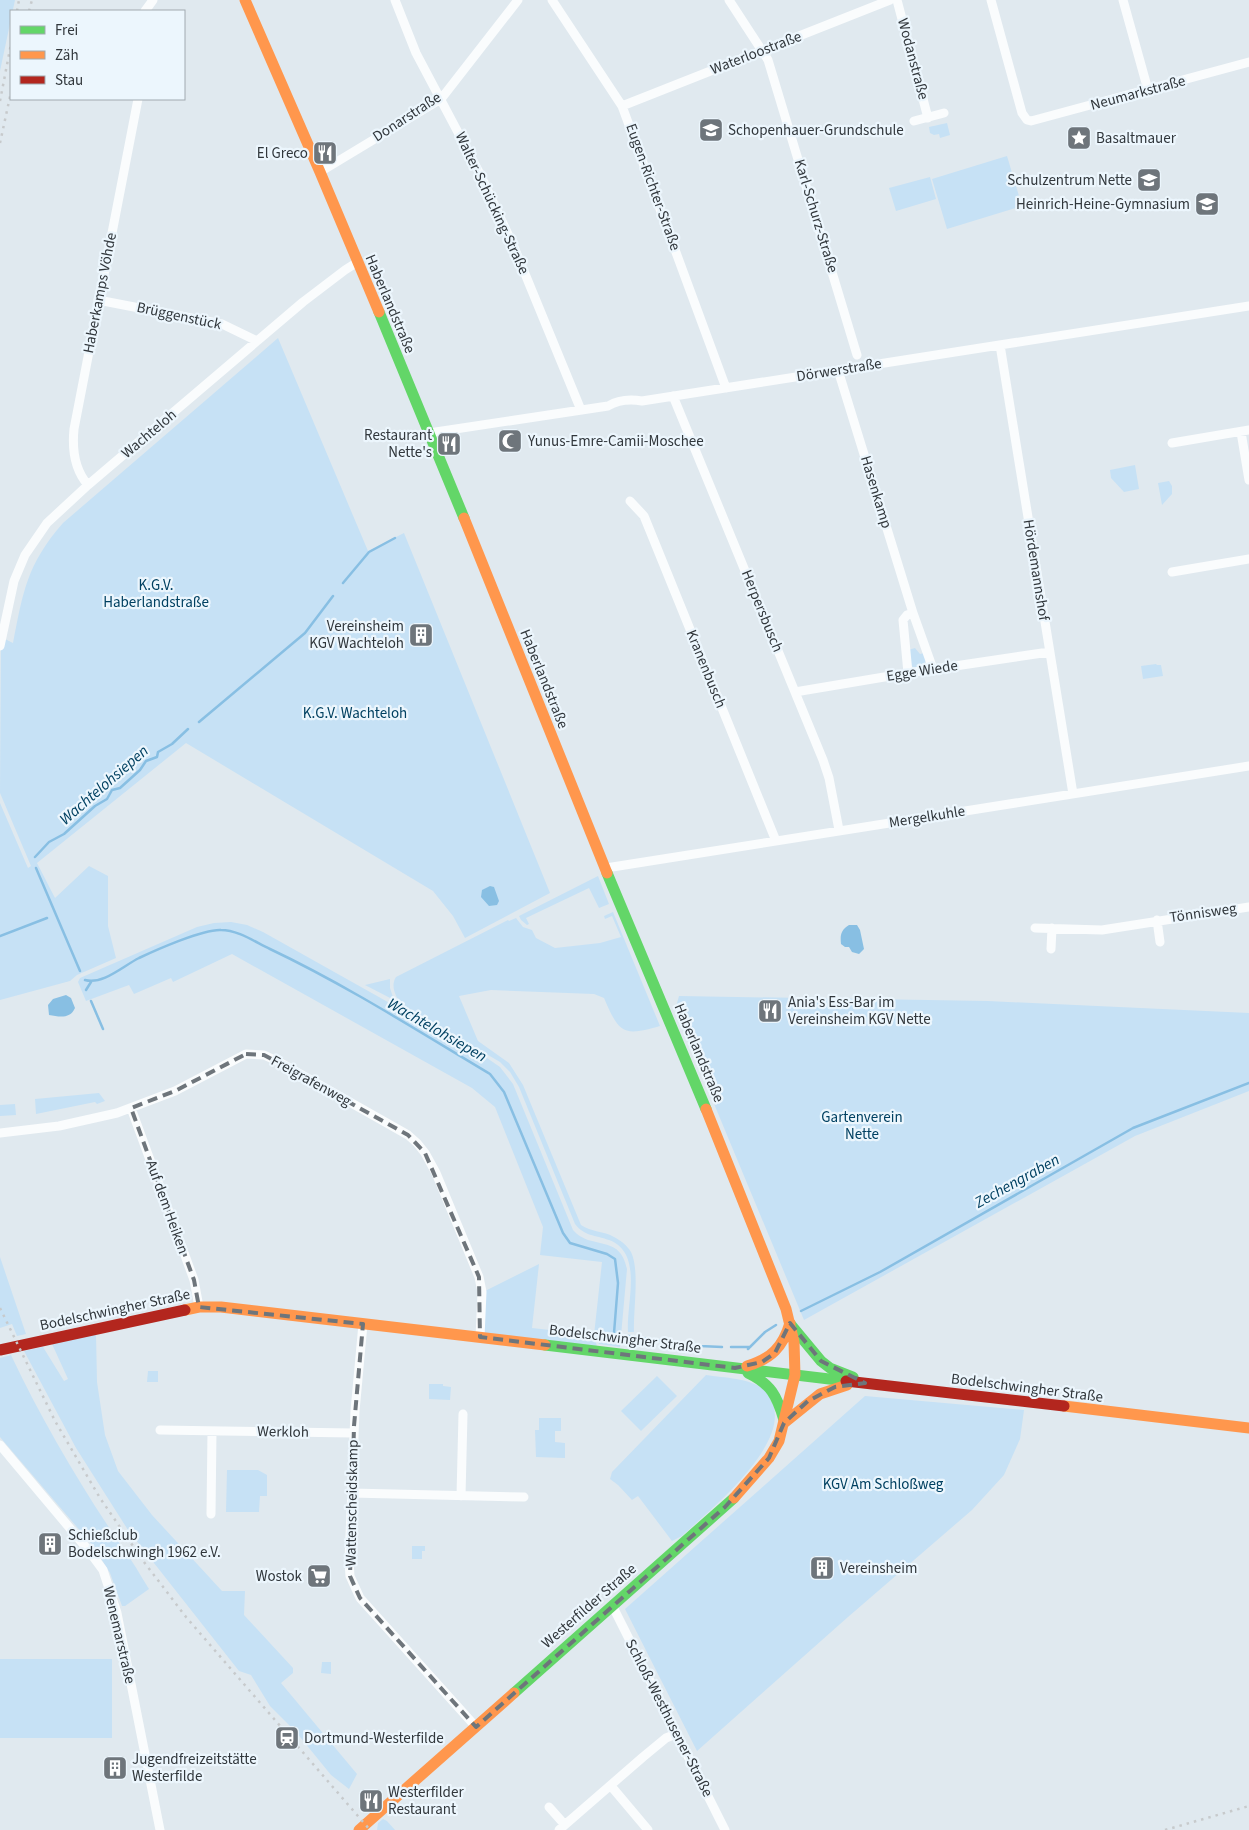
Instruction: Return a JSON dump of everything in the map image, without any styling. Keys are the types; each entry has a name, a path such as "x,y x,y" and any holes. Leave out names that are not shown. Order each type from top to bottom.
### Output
{"street":[{"name":"Haberlandstraße","path":"245,0 320,172 356,263 429,433 639,951 689,1066 786,1309 794,1342 795,1375"},
{"name":"Walter-Schücking-Straße","path":"395,0 416,53 479,172 514,247 582,410"},
{"name":"Donarstraße","path":"320,172 441,99 518,0"},
{"name":"Eugen-Richter-Straße","path":"552,0 622,106 638,144 726,388"},
{"name":"Karl-Schurz-Straße","path":"729,0 768,60 857,355"},
{"name":"Waterloostraße","path":"622,106 890,0"},
{"name":"Wodanstraße","path":"898,0 928,118"},
{"name":"Neumarkstraße","path":"991,0 1022,112 1027,120 1032,121 1249,62"},
{"path":"1122,0 1148,90"},
{"name":"Haberkamps Vöhde","path":"88,485 79,473 74,456 73,441 76,414 138,100"},
{"name":"Wodanstraße","path":"914,121 944,113"},
{"name":"Wachteloh","path":"0,646 10,597 25,555 47,523 88,485 303,302 356,263"},
{"name":"Brüggenstück","path":"98,300 222,324 257,341"},
{"name":"Dörwerstraße","path":"429,433 1249,306"},
{"name":"Hördemannshof","path":"1000,345 1073,794"},
{"name":"Hasenkamp","path":"838,370 932,669"},
{"name":"Herpersbusch","path":"672,396 829,778 839,830"},
{"path":"1172,443 1245,431 1249,480"},
{"name":"Kranenbusch","path":"630,500 644,516 776,841"},
{"path":"1172,572 1249,559"},
{"path":"908,672 902,626 903,620 907,615 913,613"},
{"name":"Egge Wiede","path":"795,692 908,672 1049,652"},
{"name":"Mergelkuhle","path":"606,868 1249,766"},
{"name":"Tönnisweg","path":"1035,928 1102,930 1249,907"},
{"name":"Tönnisweg","path":"1157,920 1160,942"},
{"path":"1051,949 1052,928"},
{"name":"Freigrafenweg","path":"0,1133 59,1126 90,1120 131,1108 175,1091 246,1054 264,1055 280,1062 408,1135 425,1153 436,1173 479,1277 482,1292 480,1337"},
{"name":"Auf dem Heiken","path":"131,1108 194,1280 199,1307"},
{"name":"Bodelschwingher Straße","path":"0,1350 76,1332 199,1307 221,1307 1249,1428"},
{"name":"Wattenscheidskamp","path":"363,1324 353,1433 350,1576 360,1598 476,1727"},
{"path":"735,1368 762,1362 775,1353 787,1334 790,1324"},
{"path":"790,1324 820,1361 830,1368 865,1382"},
{"path":"735,1368 762,1379 768,1385 777,1398 784,1422 819,1394 835,1387 865,1382"},
{"name":"Westerfilder Straße","path":"359,1830 744,1488 769,1458 779,1441 795,1375"},
{"path":"461,1496 463,1414"},
{"name":"Werkloh","path":"160,1430 353,1433"},
{"path":"211,1514 212,1431"},
{"name":"Wenemarstraße","path":"0,1445 103,1570 117,1613 160,1830"},
{"path":"351,1493 524,1497"},
{"name":"Schloß-Westhusener-Straße","path":"612,1606 725,1830"},
{"path":"549,1808 562,1827 666,1738 676,1734"},
{"path":"611,1786 648,1830"}],"highlighted area":[{"path":"246,1054 264,1055 408,1135 425,1153 479,1277 480,1337 735,1368 762,1362 775,1353 790,1323 821,1361 865,1383 835,1387 808,1401 784,1423 769,1458 725,1507 476,1727 360,1598 350,1576 354,1426 363,1324 199,1307 194,1280 131,1108 175,1091"}],"green space":[{"path":"0,0 15,0 13,10 10,10 10,24 0,71"},
{"path":"947,123 950,135 940,138 939,134 934,135 930,133 929,127"},
{"path":"1007,156 1022,206 947,229 932,179"},
{"path":"930,177 936,199 896,211 889,188"},
{"path":"278,338 368,551 404,533 550,893 465,938 453,916 433,891 186,743 37,863 55,898 89,866 108,876 108,926 116,958 77,975 70,981 0,1000 0,803 28,868 31,866 0,793 1,637 13,643 28,579 41,552 63,523"},
{"path":"1135,465 1139,489 1124,492 1111,478 1110,470"},
{"path":"1169,481 1172,486 1172,494 1162,505 1158,483"},
{"path":"915,648 920,654 924,653 926,660 923,667 915,668 911,666 908,650"},
{"path":"1161,665 1163,676 1143,679 1141,666"},
{"path":"598,876 609,904 599,908 589,888 526,918 529,924 527,925 521,920 519,916"},
{"path":"613,912 660,1026 638,1031 624,1029 614,1019 604,998 594,994 491,990 459,996 478,1041 509,1063 523,1085 581,1225 616,1238 631,1252 634,1260 636,1280 634,1332 628,1332 631,1280 630,1267 626,1256 620,1246 609,1240 586,1233 575,1224 519,1087 510,1072 500,1062 401,1004 394,988 396,977 508,920 516,918 523,927 532,930 536,938 555,948 600,943 621,937 612,916 605,919 604,916"},
{"path":"231,922 247,925 263,932 484,1056 500,1067 513,1084 573,1230 588,1240 612,1246 623,1258 627,1269 620,1347 599,1344 595,1338 598,1351 481,1337 483,1292 539,1264 532,1328 594,1335 602,1262 540,1255 543,1227 495,1107 472,1088 232,954 173,982 171,978 134,994 129,985 86,1001 78,982 80,978 197,927"},
{"path":"390,979 390,988 394,1000 365,985"},
{"name":"Gartenverein Nette","path":"679,996 988,1001 1249,1013 1249,1091 1135,1136 804,1320 675,1010"},
{"path":"99,1093 105,1101 36,1114 35,1099"},
{"path":"15,1104 16,1115 0,1116 0,1105"},
{"path":"0,1257 26,1334 17,1336 12,1324 0,1328"},
{"path":"96,1334 97,1382 105,1435 118,1471 152,1515 222,1591 245,1591 244,1615 293,1668 293,1673 281,1683 357,1774 349,1789 331,1775 296,1732 270,1706 251,1675 239,1671 128,1530 76,1448 24,1351 43,1347 64,1381 68,1379 52,1344"},
{"path":"11,1355 67,1460 149,1589 125,1606 122,1606 110,1573 94,1547 0,1437 0,1358"},
{"path":"148,1371 158,1371 158,1382 147,1382"},
{"path":"706,1375 737,1379 759,1386 769,1395 775,1417 771,1435 760,1455 746,1474 729,1493 682,1536 672,1541 638,1496 632,1500 610,1479 612,1472"},
{"path":"657,1376 677,1396 641,1431 621,1411"},
{"path":"429,1384 443,1384 443,1386 451,1387 450,1400 429,1399"},
{"name":"KGV Am Schloßweg","path":"865,1396 1024,1410 1020,1439 1004,1475 972,1510 697,1751 625,1609"},
{"path":"539,1418 561,1418 561,1431 555,1431 555,1442 565,1443 565,1458 536,1457 535,1430 539,1430"},
{"path":"227,1470 258,1470 267,1475 267,1496 260,1496 259,1512 226,1512"},
{"path":"412,1546 425,1546 425,1551 422,1551 422,1559 412,1559"},
{"path":"0,1659 112,1659 112,1738 0,1738"},
{"path":"322,1662 331,1662 331,1674 321,1673"},
{"path":"383,1819 395,1830 377,1830 378,1823"}],"water":[{"path":"490,886 494,887 499,901 497,905 489,906 481,897 482,890"},
{"path":"849,925 857,925 860,930 864,949 859,954 852,952 849,947 841,944 842,933"},
{"path":"66,995 71,998 75,1008 73,1012 67,1016 49,1015 48,1005 53,999"}],"waterway":[{"name":"Wachtelohsiepen","path":"343,583 369,552 395,538"},
{"name":"Wachtelohsiepen","path":"199,722 305,633 333,596"},
{"name":"Wachtelohsiepen","path":"35,857 49,842 64,834 95,806 107,799 112,790 120,788 140,770 146,761 157,757 158,752 172,744 188,729"},
{"name":"Wachtelohsiepen","path":"36,868 80,971"},
{"path":"0,936 47,918"},
{"name":"Wachtelohsiepen","path":"85,980 99,980 139,958 192,936 221,930 234,932 298,963 382,1009 490,1074 504,1092 563,1233 570,1243 607,1254 615,1259 618,1283 614,1333 621,1335"},
{"path":"86,990 91,982"},
{"path":"91,1001 103,1029"},
{"name":"Zechengraben","path":"801,1311 880,1272 1133,1128 1249,1083"},
{"name":"Wachtelohsiepen","path":"748,1349 765,1332 776,1325"},
{"name":"Wachtelohsiepen","path":"628,1336 700,1346 722,1347"},
{"name":"Wachtelohsiepen","path":"731,1347 750,1347"}],"railway":[{"path":"17,10 19,0"},
{"path":"29,10 32,0"},
{"path":"0,101 10,49"},
{"path":"0,143 10,97"},
{"path":"0,1308 55,1421 100,1498 144,1562 186,1617 370,1830"},
{"path":"1165,1830 1249,1806"}],"traffic: fast":[{"path":"379,312 464,518"},
{"path":"607,873 706,1109"},
{"path":"791,1325 821,1361 830,1368 853,1377"},
{"path":"545,1345 846,1381"},
{"path":"748,1373 768,1386 776,1397 784,1420"},
{"path":"514,1693 734,1498"}],"traffic: slow":[{"path":"245,0 379,312"},
{"path":"464,518 607,873"},
{"path":"706,1109 786,1309 794,1342 795,1375 779,1441 769,1458 734,1498"},
{"path":"185,1310 199,1307 221,1307 545,1345"},
{"path":"747,1366 763,1360 775,1351 784,1339 790,1323"},
{"path":"784,1423 820,1394 847,1385"},
{"path":"1064,1406 1249,1428"},
{"path":"359,1830 514,1693"}],"traffic: jam":[{"path":"0,1350 185,1310"},
{"path":"846,1381 1064,1406"}],"place":[{"name":"Schopenhauer-Grundschule","path":"711,130"},
{"name":"Basaltmauer","path":"1079,138"},
{"name":"El Greco","path":"325,153"},
{"name":"Schulzentrum Nette","path":"1149,180"},
{"name":"Heinrich-Heine-Gymnasium","path":"1207,204"},
{"name":"Yunus-Emre-Camii-Moschee","path":"510,441"},
{"name":"Restaurant Nette's","path":"449,444"},
{"name":"Vereinsheim KGV Wachteloh","path":"421,635"},
{"name":"Ania's Ess-Bar im Vereinsheim KGV Nette","path":"770,1011"},
{"name":"Schießclub Bodelschwingh 1962 e.V.","path":"50,1544"},
{"name":"Vereinsheim","path":"822,1568"},
{"name":"Wostok","path":"319,1576"},
{"name":"Dortmund-Westerfilde","path":"287,1738"},
{"name":"Jugendfreizeitstätte Westerfilde","path":"115,1768"},
{"name":"Westerfilder Restaurant","path":"371,1801"}],"park label":[{"name":"K.G.V. Haberlandstraße","path":"156,594"},
{"name":"K.G.V. Wachteloh","path":"355,713"}]}
